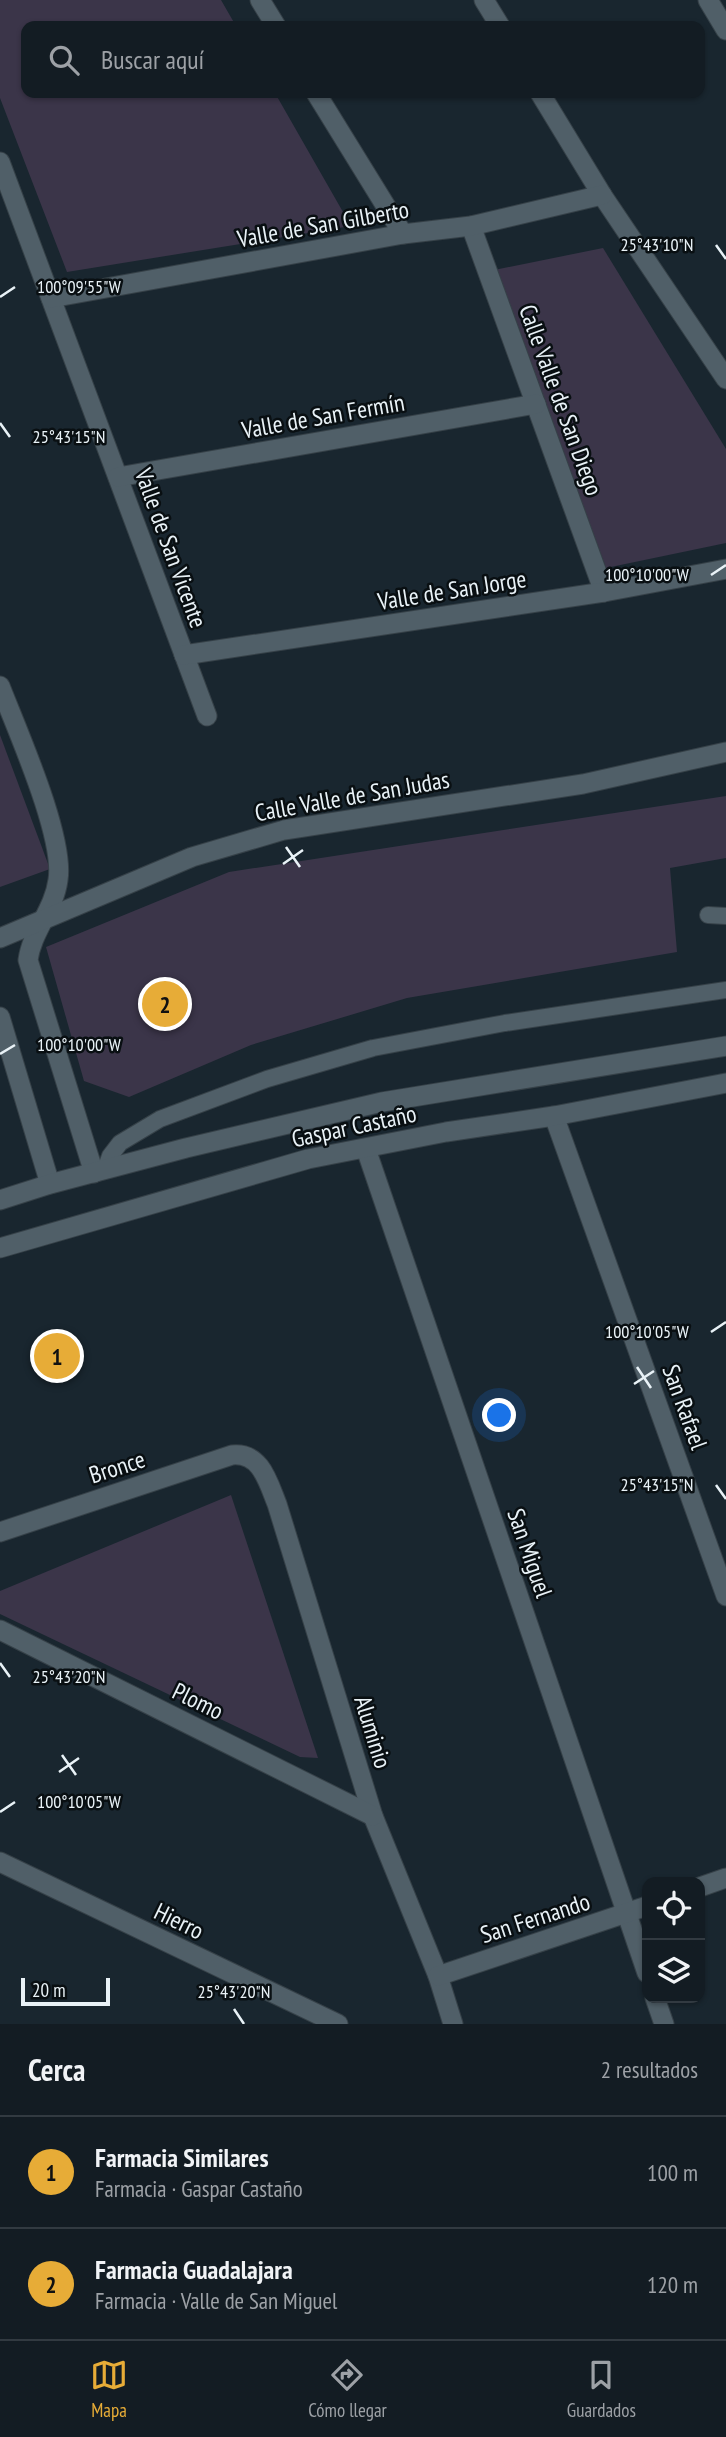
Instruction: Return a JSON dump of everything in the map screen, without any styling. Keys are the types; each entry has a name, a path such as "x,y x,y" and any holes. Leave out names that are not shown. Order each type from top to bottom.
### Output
{"street":[{"path":"260,0 273,21"},
{"path":"484,0 497,21"},
{"path":"708,0 726,30"},
{"path":"320,98 403,234"},
{"path":"543,98 602,195 726,379"},
{"name":"Valle de San Vicente","path":"0,162 207,716"},
{"name":"Valle de San Gilberto","path":"51,298 403,234 471,226 602,195"},
{"name":"Calle Valle de San Diego","path":"471,226 604,592"},
{"name":"Valle de San Fermín","path":"118,477 536,404"},
{"name":"Valle de San Jorge","path":"184,655 604,592 726,569"},
{"path":"0,686 42,796 54,838 59,879 45,917 34,935 29,960 99,1171"},
{"name":"Calle Valle de San Judas","path":"0,938 192,857 284,830 583,784 726,752"},
{"path":"0,1017 50,1184"},
{"name":"Gaspar Castaño","path":"0,1200 99,1171 382,1102 726,1046"},
{"name":"Gaspar Castaño","path":"0,1248 308,1159 726,1083"},
{"name":"San Rafael","path":"554,1116 726,1596"},
{"name":"San Miguel","path":"366,1149 642,1957"},
{"name":"Bronce","path":"0,1532 232,1455 249,1457"},
{"name":"Aluminio","path":"249,1457 264,1473 277,1504 373,1816 438,1976 453,2024"},
{"name":"Plomo","path":"0,1630 373,1816"},
{"name":"Hierro","path":"0,1862 338,2024"},
{"path":"705,1885 726,1878"},
{"name":"San Fernando","path":"438,1976 642,1908"},
{"path":"657,2003 664,2024"}],"lane":[{"path":"708,915 726,916"},
{"path":"99,1171 120,1143 160,1119 267,1079 373,1048 505,1023 726,990"}],"shaded area":[{"path":"0,0 221,0 233,21 21,21 21,98 278,98 351,226 67,272 0,98"},
{"path":"603,248 726,449 726,543 606,568 494,270"},
{"path":"0,735 50,869 0,887"},
{"path":"726,796 726,858 670,868 677,952 407,998 251,1045 129,1097 84,1081 46,947 229,872"},
{"path":"231,1495 318,1758 300,1757 0,1614 0,1591"}],"place":[{"name":"Farmacia Guadalajara","path":"165,1004"},
{"name":"Farmacia Similares","path":"57,1356"}]}
